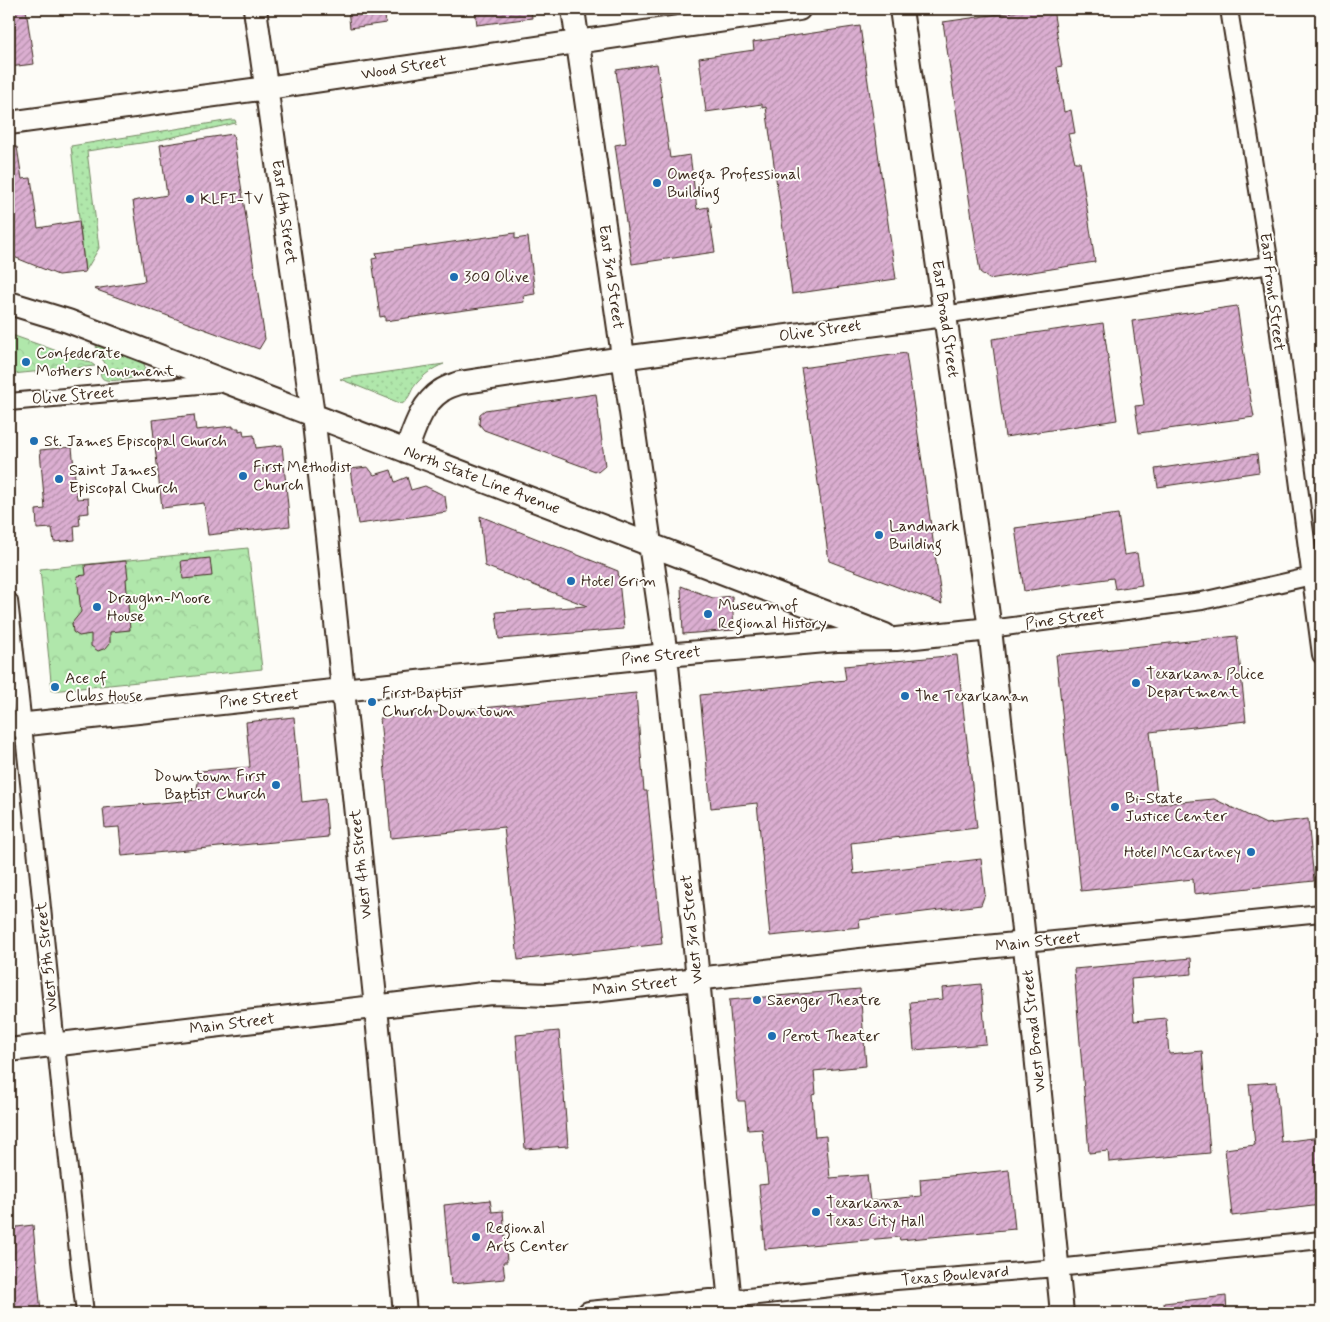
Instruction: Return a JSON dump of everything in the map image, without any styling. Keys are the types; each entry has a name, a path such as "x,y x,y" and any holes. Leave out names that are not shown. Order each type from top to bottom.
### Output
{"street":[{"name":"East 4th Street","path":"256,9 313,415"},
{"name":"East 3rd Street","path":"573,9 650,545"},
{"name":"Wood Street","path":"9,123 267,88 799,9"},
{"name":"East Broad Street","path":"901,9 990,629"},
{"name":"East Front Street","path":"1229,9 1270,264 1321,655"},
{"name":"Olive Street","path":"406,451 416,423 428,404 442,390 459,383 622,358 944,314 1270,264"},
{"name":"North State Line Avenue","path":"9,290 68,321"},
{"name":"North State Line Avenue","path":"9,303 68,321 896,639"},
{"name":"Olive Street","path":"9,402 227,382"},
{"name":"West 4th Street","path":"313,415 376,1007 404,1313"},
{"name":"West 3rd Street","path":"650,545 666,655 731,1306"},
{"name":"Pine Street","path":"16,725 666,655 837,640 896,639 990,629 1202,601 1312,576"},
{"name":"West 5th Street","path":"9,601 16,725 56,1046 85,1313"},
{"name":"West Broad Street","path":"990,629 1062,1313"},
{"name":"Main Street","path":"9,1050 56,1046 492,993 548,995 697,980 869,959 1321,914"},
{"name":"Texas Boulevard","path":"589,1313 731,1306 896,1281 1057,1268 1321,1240"}],"green space":[{"path":"235,120 236,123 155,141 87,151 99,248 85,272 71,146"},
{"path":"9,334 95,366 12,374 9,372"},
{"path":"96,343 143,361 145,367 143,374 119,380 103,379 100,374 105,370 106,365 97,356"},
{"path":"444,364 431,370 423,377 402,404 340,379"},
{"path":"248,548 262,669 52,691 40,569"}],"building":[{"path":"9,9 26,9 34,64 9,67"},
{"path":"348,9 384,9 386,23 350,28"},
{"path":"475,9 531,9 532,18 477,25"},
{"path":"1034,9 1053,9 1062,66 1057,67 1064,112 1071,110 1075,133 1068,134 1075,162 1080,162 1095,262 989,279 980,272 943,22"},
{"path":"860,26 896,279 792,294 766,107 762,108 762,104 706,112 699,58 754,50 753,42"},
{"name":"Omega Professional Building","path":"657,64 670,158 690,155 697,209 708,207 715,252 632,264 615,145 626,143 616,70"},
{"path":"233,134 265,339 259,349 94,289 145,281 133,201 167,195 160,145"},
{"path":"17,147 22,179 31,178 38,228 79,221 85,272 58,275 9,255 9,148"},
{"name":"300 Olive","path":"515,233 515,239 528,237 535,294 523,296 524,302 385,321 385,316 380,317 372,259 377,258 376,253"},
{"path":"1237,306 1254,417 1139,433 1135,406 1144,405 1132,321"},
{"path":"1103,323 1117,420 1005,437 992,339"},
{"path":"906,353 942,604 829,561 801,368"},
{"path":"596,394 605,466 598,472 484,430 479,424 480,414 485,410"},
{"name":"First Methodist Church","path":"194,415 196,430 233,426 233,428 239,428 239,431 243,430 244,436 254,435 256,448 282,445 290,526 208,535 204,503 162,508 152,420"},
{"name":"Saint James Episcopal Church","path":"72,447 77,499 88,498 89,513 79,514 80,525 74,526 75,540 54,542 52,528 37,529 36,510 45,509 40,450"},
{"path":"1257,454 1259,472 1158,487 1155,469"},
{"path":"368,467 374,475 391,470 395,482 407,477 411,490 425,486 445,496 447,512 358,524 350,469"},
{"path":"1118,514 1124,555 1137,553 1142,585 1115,589 1113,578 1024,591 1015,528"},
{"name":"Hotel Grim","path":"480,516 618,571 624,629 499,639 496,612 587,606 485,566"},
{"path":"210,558 212,576 183,579 181,561"},
{"name":"Draughn-Moore House","path":"126,561 130,630 110,632 110,643 106,648 98,651 91,646 91,634 79,636 73,632 72,623 81,612 77,576 86,575 85,565"},
{"name":"Museum of Regional History","path":"681,586 713,598 732,596 734,630 683,634"},
{"name":"Bi-State Justice Center","path":"1237,636 1246,721 1150,732 1158,804 1214,799 1266,824 1308,819 1314,881 1194,894 1193,879 1081,891 1056,655"},
{"path":"957,655 977,828 851,843 854,874 981,859 985,894 981,905 859,920 860,927 770,936 757,803 711,808 700,695 846,680 844,666"},
{"path":"636,693 644,791 647,791 662,944 518,960 504,827 391,838 380,718"},
{"name":"Downtown First Baptist Church","path":"294,717 302,802 325,799 328,837 122,856 119,827 105,828 103,808 195,800 200,771 250,767 246,722"},
{"path":"1191,958 1192,974 1131,979 1134,1021 1166,1018 1169,1054 1202,1051 1210,1153 1109,1162 1108,1151 1089,1153 1074,969"},
{"path":"981,984 986,1044 914,1050 910,1002 943,999 942,988"},
{"path":"860,989 866,1066 814,1071 816,1094 812,1095 815,1137 826,1136 830,1178 867,1175 870,1201 921,1196 920,1179 1009,1170 1015,1229 900,1240 899,1237 765,1249 759,1185 768,1184 762,1129 748,1130 745,1101 738,1101 729,1000"},
{"path":"559,1031 568,1146 525,1149 516,1035"},
{"path":"1276,1082 1281,1142 1321,1137 1321,1205 1232,1216 1225,1149 1255,1145 1249,1084"},
{"name":"Regional Arts Center","path":"490,1200 492,1212 503,1211 507,1262 503,1262 505,1279 451,1284 444,1205"},
{"path":"33,1225 41,1313 9,1313 9,1228"},
{"path":"1226,1296 1227,1313 1165,1313 1164,1303"}],"place":[{"name":"Omega Professional Building","path":"657,183"},
{"name":"KLFI-TV","path":"190,199"},
{"name":"300 Olive","path":"454,277"},
{"name":"Confederate Mothers Monument","path":"26,362"},
{"name":"St. James Episcopal Church","path":"34,441"},
{"name":"First Methodist Church","path":"243,476"},
{"name":"Saint James Episcopal Church","path":"59,479"},
{"name":"Landmark Building","path":"879,535"},
{"name":"Hotel Grim","path":"571,581"},
{"name":"Draughn-Moore House","path":"97,607"},
{"name":"Museum of Regional History","path":"708,614"},
{"name":"Texarkana Police Department","path":"1136,683"},
{"name":"Ace of Clubs House","path":"55,687"},
{"name":"The Texarkanan","path":"905,696"},
{"name":"First Baptist Church Downtown","path":"372,702"},
{"name":"Downtown First Baptist Church","path":"276,785"},
{"name":"Bi-State Justice Center","path":"1115,807"},
{"name":"Hotel McCartney","path":"1251,852"},
{"name":"Saenger Theatre","path":"757,1000"},
{"name":"Perot Theater","path":"772,1036"},
{"name":"Texarkana Texas City Hall","path":"816,1212"},
{"name":"Regional Arts Center","path":"476,1237"}]}
